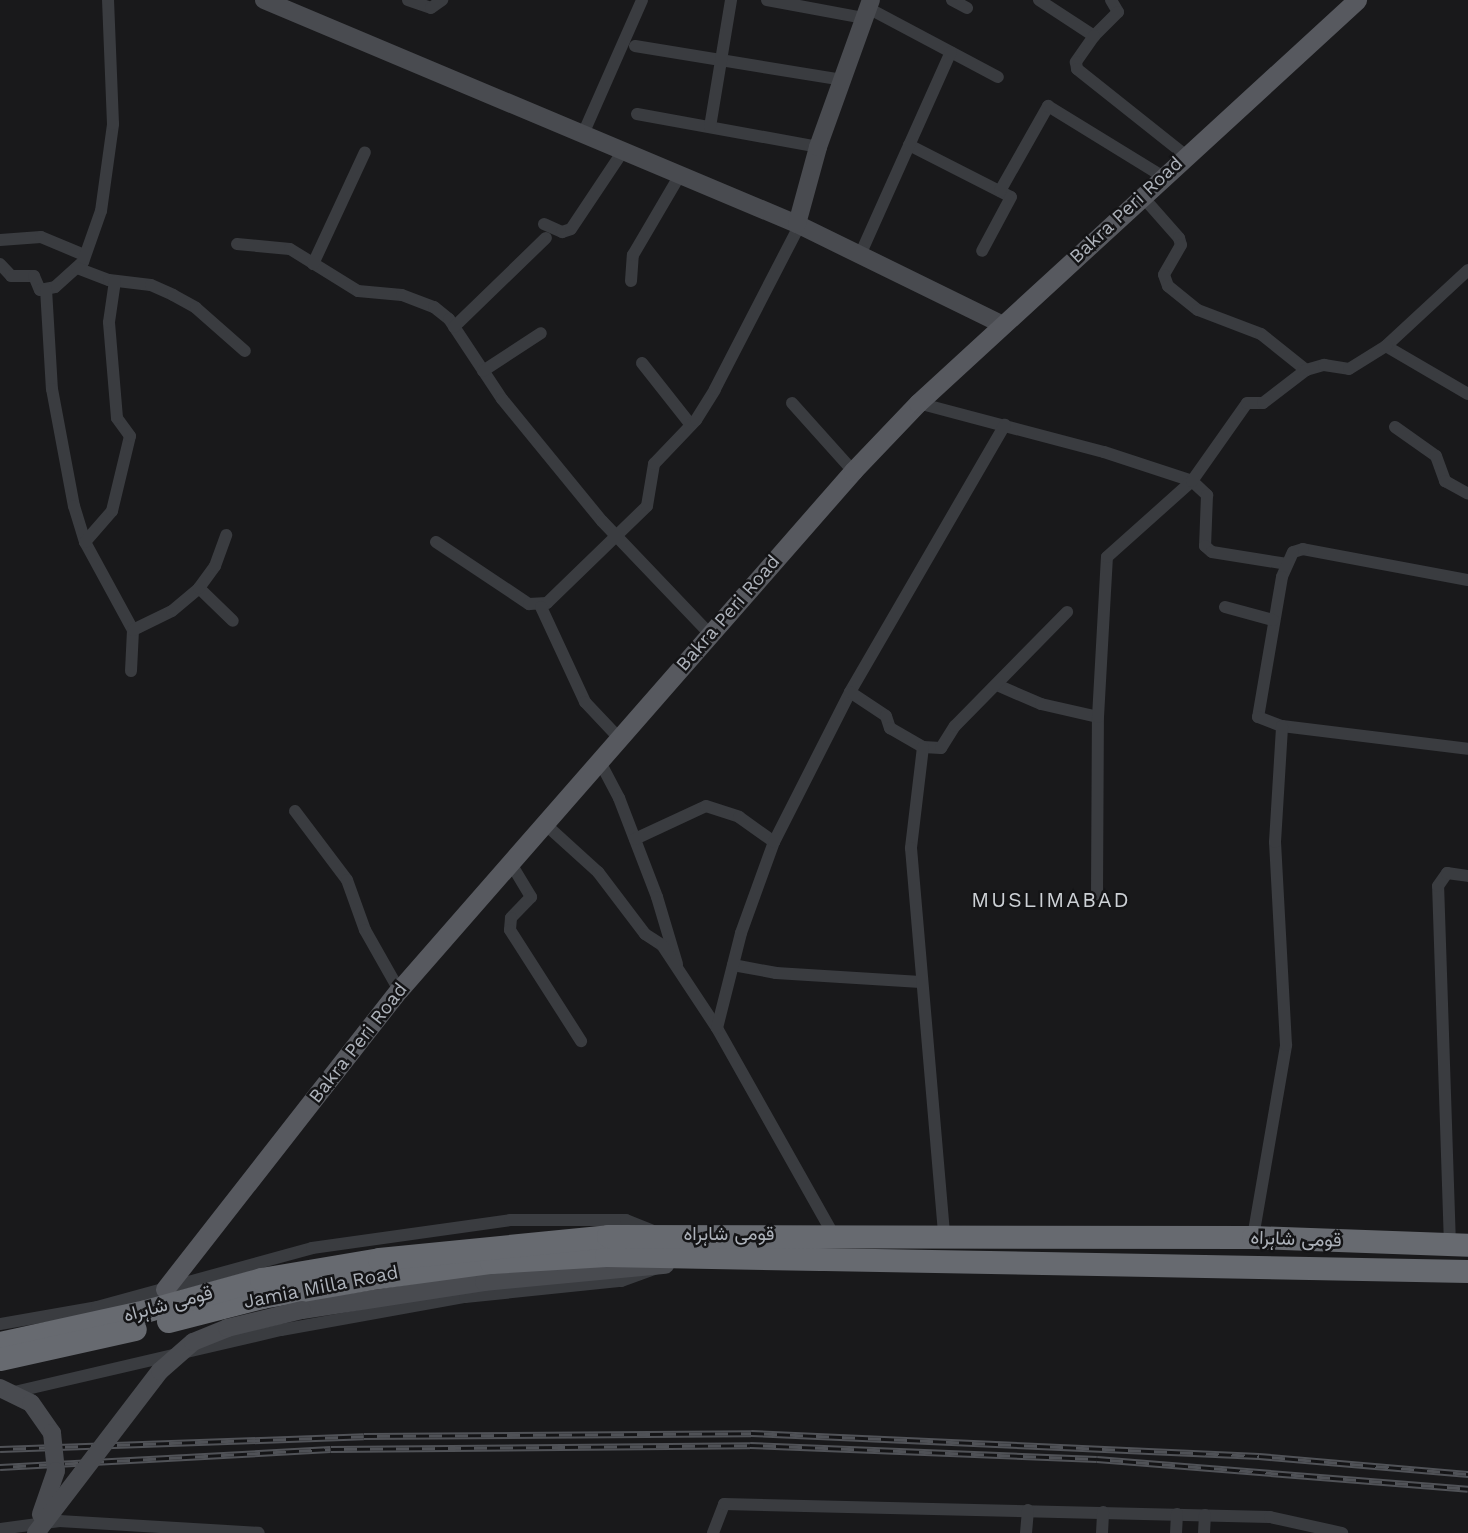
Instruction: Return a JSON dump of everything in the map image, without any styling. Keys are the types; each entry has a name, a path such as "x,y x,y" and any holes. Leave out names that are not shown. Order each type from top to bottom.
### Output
{"highway":[{"name":"قومی شاہراہ","path":"0,1359 262,1297 352,1281 607,1245 661,1234 1253,1237 1459,1245"},
{"name":"قومی شاہراہ","path":"0,1343 145,1311 261,1279 379,1259 607,1245 706,1257 1462,1275"}],"main road":[{"name":"Bakra Peri Road","path":"165,1289 399,990 853,471 918,403 1162,176 1357,0"}],"street":[{"path":"0,264 6,274 34,276 38,289 46,289 77,268 84,255 101,211 113,124 108,0"},
{"path":"265,0 798,225 1003,325"},
{"path":"408,0 432,8 442,0"},
{"path":"583,134 642,0"},
{"path":"710,127 731,0"},
{"path":"767,0 868,9 998,77"},
{"path":"952,0 967,8"},
{"path":"1039,0 1094,36"},
{"path":"1111,0 1118,12 1094,36 1076,62 1077,69 1185,155"},
{"path":"541,607 647,506 654,464 691,425 715,389 798,225 818,147 868,9"},
{"path":"635,46 842,80"},
{"path":"860,255 951,52"},
{"path":"1000,191 1048,106 1162,176"},
{"path":"637,114 818,147"},
{"path":"909,145 1000,191 1011,201 982,251"},
{"path":"544,224 562,232 571,229 624,151"},
{"path":"313,264 365,152"},
{"path":"631,281 633,255 680,175"},
{"path":"1142,196 1179,238 1181,245 1164,275 1168,286 1198,310 1261,334 1306,370"},
{"path":"0,240 41,237 84,255"},
{"path":"453,327 546,238"},
{"path":"237,244 290,249 358,291 424,300 453,327 484,371 616,536 710,634"},
{"path":"77,268 115,281 151,285 173,295 196,308 245,351"},
{"path":"1097,894 1098,717 1107,557 1192,481 1247,403 1263,403 1306,370 1324,365 1349,369 1386,346 1468,270"},
{"path":"85,542 112,511 131,436 117,418 109,322 115,281"},
{"path":"46,289 52,388 85,542 133,630 131,671"},
{"path":"484,371 541,333"},
{"path":"1386,346 1395,355 1468,394"},
{"path":"642,363 691,425"},
{"path":"792,403 853,471"},
{"path":"918,403 1004,425 1192,481 1207,495 1205,546 1212,552 1287,564"},
{"path":"717,1028 733,965 774,842 850,692 1004,425"},
{"path":"1395,427 1436,456 1445,481 1468,494"},
{"path":"133,630 172,611 198,588 215,566 226,535"},
{"path":"436,542 529,604 541,607"},
{"path":"1468,580 1304,549 1293,552 1287,564 1273,620 1258,717 1282,726 1468,750"},
{"path":"198,588 233,621"},
{"path":"541,607 579,692 620,739"},
{"path":"1225,607 1273,620"},
{"path":"850,692 886,716 890,728 923,747 941,748 955,726 1067,612"},
{"path":"997,685 1041,704 1098,717"},
{"path":"1253,1237 1286,1045 1275,842 1282,726"},
{"path":"923,747 911,848 944,1235"},
{"path":"600,762 635,839 675,945 677,968"},
{"path":"635,839 706,806 740,817 774,842"},
{"path":"295,811 347,880 365,930 399,990"},
{"path":"545,824 598,872 645,934 662,945 717,1028 833,1234"},
{"path":"510,863 531,897 511,918 510,930 581,1041"},
{"path":"1462,1275 1438,886 1447,873 1468,876"},
{"path":"733,965 776,973 921,982"},
{"path":"0,1324 97,1307 312,1248 510,1220 626,1220 661,1234"},
{"name":"Jamia Milla Road","path":"36,1533 160,1371 193,1342 227,1328 302,1310 445,1286 661,1266 706,1257"},
{"path":"0,1396 281,1330 465,1297 621,1281 661,1266"},
{"path":"0,1388 31,1404 52,1433 56,1471 51,1496 31,1533"},
{"path":"712,1533 724,1504 1270,1517 1342,1533"},
{"path":"1026,1533 1028,1510"},
{"path":"1102,1513 1102,1533"},
{"path":"1175,1533 1177,1514"},
{"path":"1204,1533 1205,1516"},
{"path":"0,1529 59,1521 259,1533"},
{"path":"50,1533 59,1521"}],"railway":[{"path":"0,1449 364,1436 751,1433 1259,1456 1468,1474"},
{"path":"0,1467 331,1449 750,1445 1097,1459 1468,1489"}],"district":[{"name":"MUSLIMABAD","path":"1051,900"}]}
